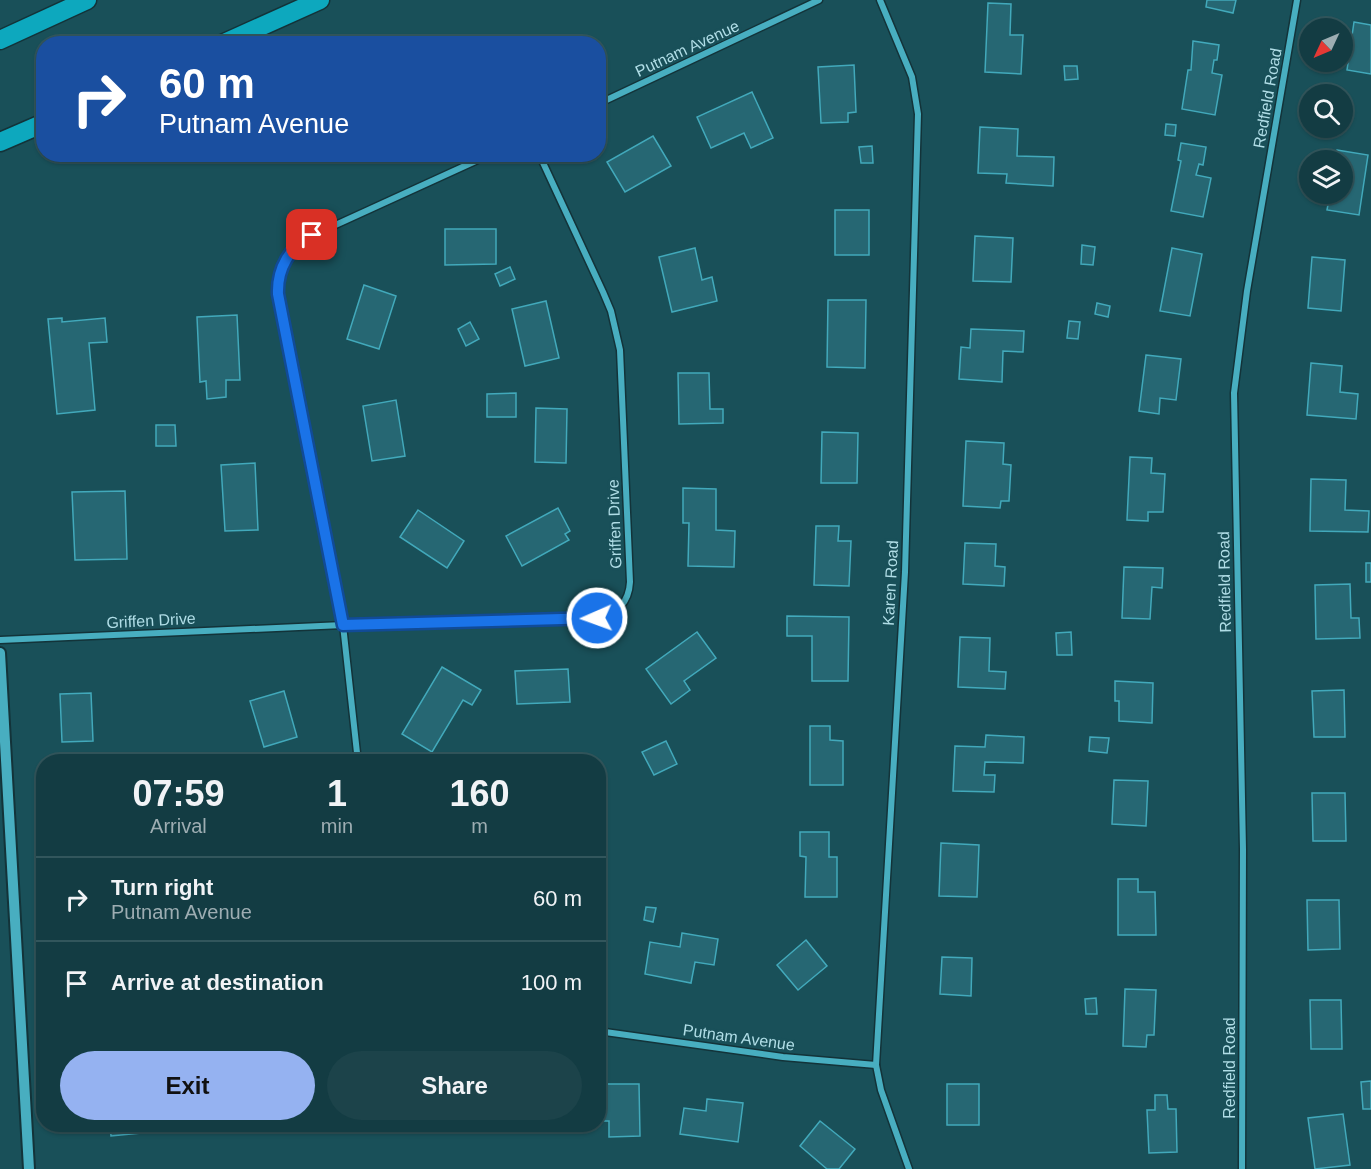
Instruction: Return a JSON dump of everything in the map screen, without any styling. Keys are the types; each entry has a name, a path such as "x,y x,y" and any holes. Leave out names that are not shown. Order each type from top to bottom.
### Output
{"highway":[{"path":"1,40 87,0"},
{"path":"240,36 320,0"},
{"path":"8,139 36,127"}],"street":[{"name":"Putnam Avenue","path":"606,100 819,0"},
{"name":"Karen Road","path":"880,0 912,77 918,123 905,572 876,1065 882,1090 909,1169"},
{"name":"Redfield Road","path":"1242,1169 1243,849 1234,393 1247,291 1297,0"},
{"path":"357,754 343,625 279,301 279,274 292,251 307,238 473,162"},
{"name":"Griffen Drive","path":"0,640 343,625 597,618 612,614 627,598 630,582 622,370 616,330 603,292 543,162"},
{"path":"0,653 29,1169"},
{"name":"Putnam Avenue","path":"606,1032 783,1057 876,1065"}],"building":[{"path":"1207,0 1236,0 1233,13 1206,7"},
{"path":"988,3 1011,4 1010,35 1023,35 1021,74 985,72"},
{"path":"1354,22 1371,25 1371,74 1353,71"},
{"path":"1193,41 1219,45 1212,73 1222,75 1215,115 1182,109 1188,70 1191,70"},
{"path":"854,65 856,112 848,113 848,122 821,123 818,67"},
{"path":"1064,66 1077,66 1078,79 1065,80"},
{"path":"752,92 773,138 751,148 744,133 711,148 697,117"},
{"path":"1166,124 1176,125 1175,136 1165,135"},
{"path":"980,127 1018,129 1017,156 1054,157 1053,186 1006,183 1007,174 978,173"},
{"path":"653,136 671,166 625,192 607,162"},
{"path":"1181,143 1206,147 1203,165 1199,164 1196,175 1211,178 1203,217 1171,211 1181,161 1178,160"},
{"path":"872,146 873,163 861,163 859,147"},
{"path":"1353,153 1368,155 1359,215 1327,210 1328,204 1353,204"},
{"path":"835,210 869,210 869,255 835,255"},
{"path":"445,229 496,229 496,264 445,265"},
{"path":"975,236 1013,238 1011,282 973,281"},
{"path":"1082,245 1095,247 1093,265 1081,264"},
{"path":"695,248 702,280 712,277 717,301 672,312 659,257"},
{"path":"1172,248 1202,254 1190,316 1160,311"},
{"path":"1312,257 1345,260 1341,311 1308,308"},
{"path":"510,267 515,279 500,286 495,274"},
{"path":"364,285 396,296 379,349 347,339"},
{"path":"828,300 866,300 865,368 827,367"},
{"path":"546,301 559,358 525,366 512,309"},
{"path":"1097,303 1110,306 1108,317 1095,314"},
{"path":"237,315 240,380 226,380 226,397 207,399 206,381 200,382 197,317"},
{"path":"62,318 62,322 105,318 107,342 89,343 95,410 57,414 48,319"},
{"path":"1069,321 1080,322 1078,339 1067,338"},
{"path":"470,322 479,339 466,346 458,329"},
{"path":"971,329 1024,331 1023,352 1003,351 1002,382 959,379 961,347 970,348"},
{"path":"1146,355 1181,359 1176,400 1160,398 1159,414 1139,411"},
{"path":"1311,363 1342,366 1340,392 1358,394 1356,419 1307,415"},
{"path":"678,373 709,373 710,409 723,409 723,423 679,424"},
{"path":"516,393 516,417 487,417 487,394"},
{"path":"396,400 405,456 372,461 363,406"},
{"path":"536,408 567,409 566,463 535,462"},
{"path":"156,425 175,425 176,446 156,446"},
{"path":"822,432 858,433 857,483 821,483"},
{"path":"966,441 1004,443 1003,464 1011,465 1009,501 1001,501 1000,508 963,506"},
{"path":"1130,457 1152,458 1151,473 1165,474 1163,512 1148,512 1148,521 1127,520"},
{"path":"255,463 258,530 225,531 221,465"},
{"path":"1311,479 1346,480 1345,510 1369,511 1368,532 1310,531"},
{"path":"683,488 716,489 716,530 735,531 734,567 688,566 689,523 683,523"},
{"path":"125,491 127,559 75,560 72,492"},
{"path":"558,508 570,531 565,534 569,540 522,566 506,536"},
{"path":"418,510 464,541 447,568 400,537"},
{"path":"816,526 839,526 838,541 851,541 849,586 814,585"},
{"path":"965,543 996,544 995,566 1005,567 1004,586 963,584"},
{"path":"1366,563 1371,563 1371,582 1366,582"},
{"path":"1124,567 1163,568 1162,588 1152,587 1150,619 1122,618"},
{"path":"1350,584 1351,618 1359,618 1360,638 1316,639 1315,585"},
{"path":"787,616 849,617 848,681 812,681 812,636 787,636"},
{"path":"697,632 716,658 684,681 690,690 671,704 646,669"},
{"path":"1071,632 1072,655 1057,655 1056,633"},
{"path":"960,637 990,638 989,671 1006,672 1005,689 958,687"},
{"path":"442,667 481,690 472,705 463,700 432,752 402,734"},
{"path":"568,669 570,702 517,704 515,671"},
{"path":"1115,681 1153,683 1152,723 1119,721 1119,701 1115,701"},
{"path":"1344,690 1345,737 1314,737 1312,691"},
{"path":"284,691 297,737 264,747 250,701"},
{"path":"91,693 93,741 62,742 60,694"},
{"path":"810,726 830,726 830,740 843,741 843,785 810,785"},
{"path":"986,735 1024,737 1023,763 985,762 984,775 995,775 994,792 953,791 955,746 985,747"},
{"path":"1090,737 1109,738 1107,753 1089,751"},
{"path":"666,741 677,764 654,775 642,752"},
{"path":"1114,780 1148,781 1146,826 1112,824"},
{"path":"1312,793 1345,793 1346,841 1313,841"},
{"path":"800,832 829,832 829,857 837,857 837,897 805,897 806,857 800,856"},
{"path":"941,843 979,845 977,897 939,896"},
{"path":"1118,879 1138,879 1138,892 1155,892 1156,935 1118,935"},
{"path":"1307,900 1339,900 1340,949 1308,950"},
{"path":"646,907 656,908 653,922 644,920"},
{"path":"682,933 718,939 714,965 695,962 691,983 645,974 650,942 680,947"},
{"path":"806,940 827,966 798,990 777,965"},
{"path":"942,957 972,958 971,996 940,994"},
{"path":"1125,989 1156,990 1154,1035 1147,1035 1146,1047 1123,1046"},
{"path":"1096,998 1097,1014 1086,1014 1085,999"},
{"path":"1310,1000 1341,1000 1342,1049 1311,1049"},
{"path":"1371,1081 1371,1109 1363,1109 1361,1082"},
{"path":"606,1084 639,1084 640,1136 609,1137 609,1121 606,1121"},
{"path":"947,1084 979,1084 979,1125 947,1125"},
{"path":"1155,1095 1167,1095 1168,1109 1176,1109 1177,1152 1149,1153 1147,1110 1155,1110"},
{"path":"707,1099 743,1103 738,1142 680,1134 684,1108 706,1111"},
{"path":"1343,1114 1350,1165 1315,1169 1308,1118"},
{"path":"820,1121 855,1149 839,1169 827,1169 800,1146"},
{"path":"111,1132 141,1133 111,1136"}],"route":[{"path":"312,235 296,246 284,262 279,274 278,294 343,625 597,618"}]}
